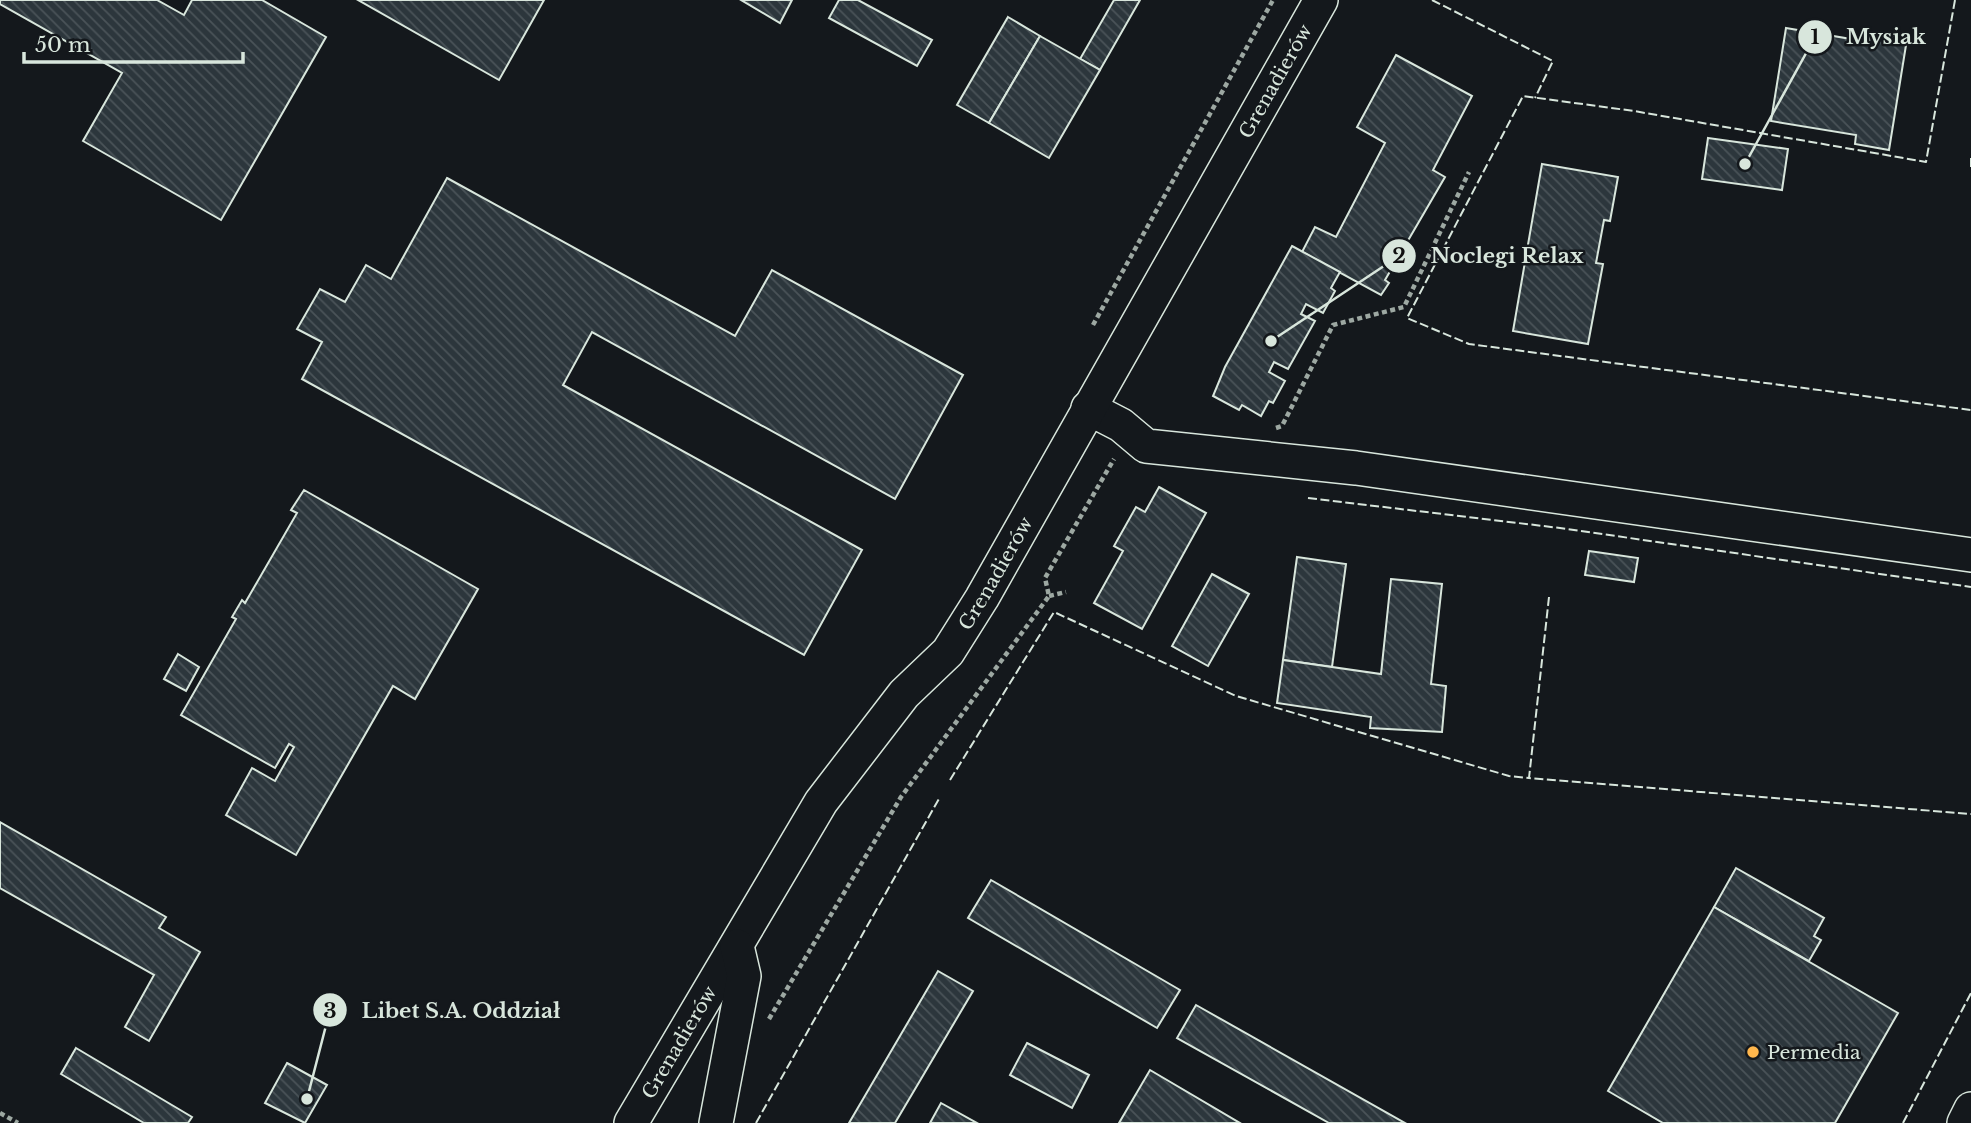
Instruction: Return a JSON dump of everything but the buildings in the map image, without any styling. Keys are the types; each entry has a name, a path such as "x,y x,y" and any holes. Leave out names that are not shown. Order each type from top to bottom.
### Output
{"street":[{"name":"Grenadierów","path":"631,1123 821,802 904,694 948,652 1321,0"},
{"path":"1088,408 1121,425 1146,446 1356,468 1971,555"},
{"path":"716,1123 744,976 737,946"},
{"path":"1964,1123 1971,1109"}],"path":[{"path":"1093,325 1273,0"},
{"path":"1270,430 1282,426 1333,325 1404,307 1469,173"},
{"path":"1049,596 1045,578 1118,454 1121,425"},
{"path":"768,1021 901,797 1049,596 1066,592"},
{"path":"0,1113 18,1123"}],"fence":[{"path":"1432,0 1553,61 1535,98"},
{"path":"1955,0 1926,162 1634,111 1523,96 1407,318 1469,344 1971,410"},
{"path":"1971,158 1971,169"},
{"path":"1308,498 1560,528 1971,587"},
{"path":"1549,597 1529,778 1971,814"},
{"path":"950,780 1054,612 1236,696 1509,776 1529,778"},
{"path":"756,1123 940,797"},
{"path":"1903,1123 1971,993"}],"place":[{"name":"Mysiak","path":"1745,164"},
{"name":"Noclegi Relax","path":"1271,341"},
{"name":"Permedia","path":"1753,1052"},
{"name":"Libet S.A. Oddział","path":"307,1099"}]}
